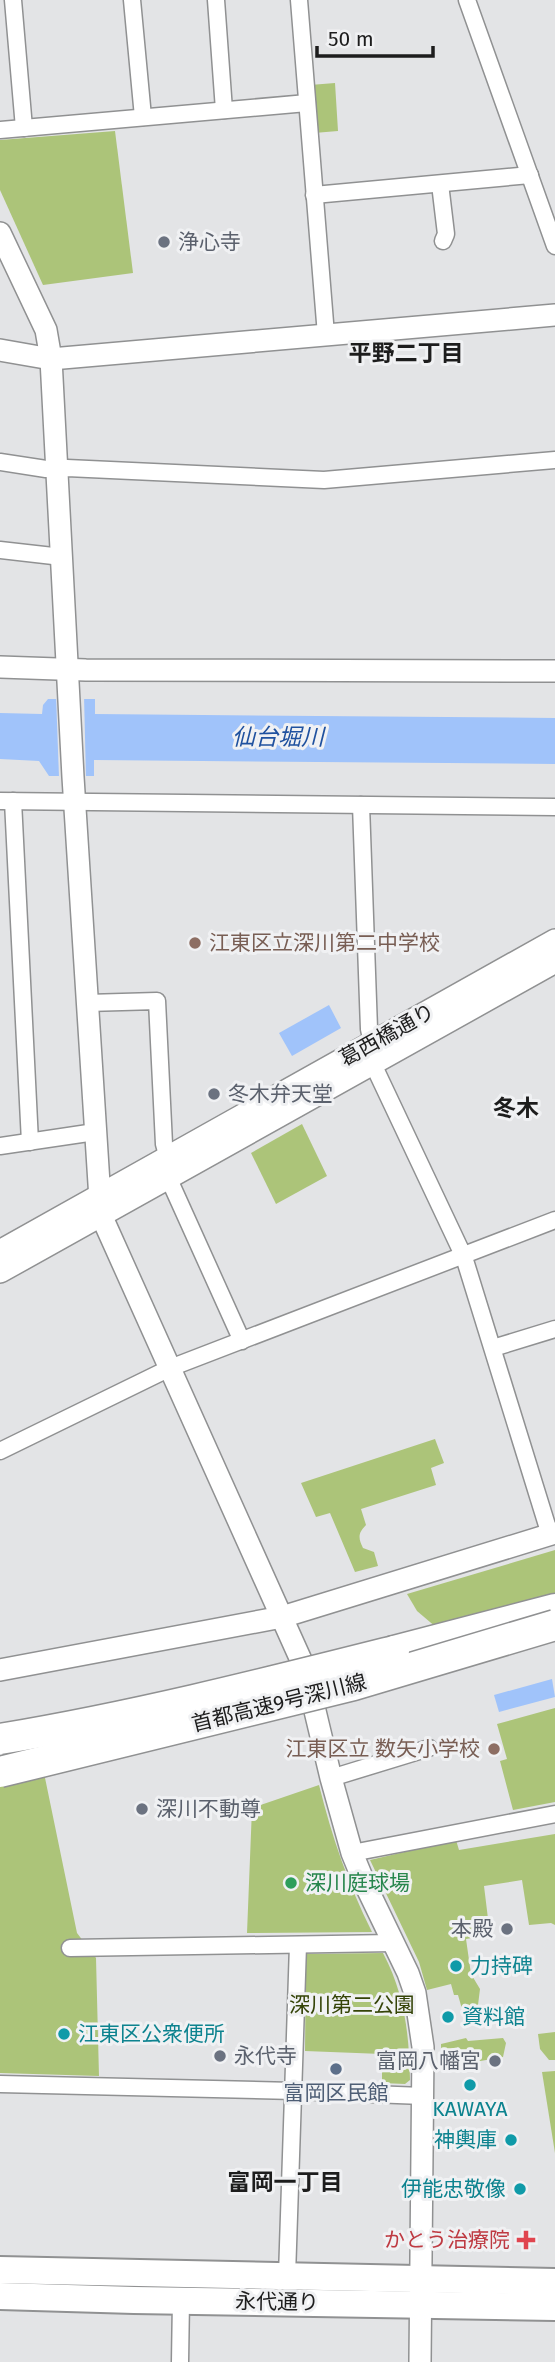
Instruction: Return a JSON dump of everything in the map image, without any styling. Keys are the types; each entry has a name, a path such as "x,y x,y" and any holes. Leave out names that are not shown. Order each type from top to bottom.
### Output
{"highway":[{"name":"首都高速9号深川線","path":"0,1739 90,1724 188,1703 555,1609"},
{"name":"首都高速9号深川線","path":"0,1772 354,1685 555,1625"},
{"path":"421,1666 471,1661 555,1638"}],"main road":[{"name":"葛西橋通り","path":"0,1271 100,1206 372,1053 555,941"},
{"name":"葛西橋通り","path":"372,1053 555,961"},
{"name":"葛西橋通り","path":"0,1252 100,1206"},
{"name":"永代通り","path":"0,2270 288,2276 555,2307"},
{"name":"永代通り","path":"0,2296 181,2300 422,2292 555,2282"}],"street":[{"path":"13,0 24,128"},
{"path":"132,0 143,117"},
{"path":"216,0 225,110"},
{"path":"299,0 326,335"},
{"path":"467,0 555,246"},
{"path":"0,130 307,103"},
{"path":"314,195 530,175"},
{"path":"440,184 446,234 443,241"},
{"path":"0,233 5,253 46,330 51,359 73,778 100,1206 282,1617 309,1684 352,1853 408,1973 420,2018 423,2047 420,2362"},
{"path":"0,350 51,359 555,315"},
{"path":"0,462 46,469 324,480 555,460"},
{"path":"0,550 62,557"},
{"path":"0,667 69,670 555,671"},
{"path":"30,1142 6,801 555,807"},
{"path":"0,1670 282,1617 552,1534 464,1257 372,1053 361,805"},
{"path":"87,1003 157,1001 164,1143 168,1168 242,1341"},
{"path":"0,1146 94,1132"},
{"path":"0,1451 170,1368 555,1220"},
{"path":"493,1348 555,1329"},
{"path":"331,1778 429,1748"},
{"path":"352,1853 555,1814"},
{"path":"70,1948 243,1943 393,1943"},
{"path":"288,2276 298,1945"},
{"path":"0,2084 423,2096"},
{"path":"180,2362 181,2300"}],"green space":[{"path":"335,83 338,131 314,133 310,85"},
{"path":"115,131 133,273 43,285 0,190 0,140"},
{"path":"302,1124 327,1176 276,1204 251,1153"},
{"path":"435,1439 444,1463 431,1468 436,1485 361,1509 366,1525 360,1533 360,1541 363,1548 374,1552 378,1566 355,1572 330,1513 316,1517 301,1483"},
{"path":"555,1550 555,1593 552,1594 437,1628 417,1611 407,1594"},
{"path":"555,1708 555,1802 513,1810 500,1761 507,1759 497,1724"},
{"path":"44,1773 77,1933 96,1958 99,2076 0,2073 0,1782"},
{"path":"319,1785 341,1860 372,1932 247,1933 252,1808"},
{"path":"555,1834 555,1925 529,1925 522,1880 484,1886 490,1935 466,1939 471,1974 480,1989 478,2005 462,2009 451,1984 427,1990 419,1962 370,1860 456,1840 459,1850"},
{"name":"深川第二公園","path":"383,1953 396,1984 404,2015 410,2080 405,2084 382,2083 382,2054 305,2051 306,1954"},
{"path":"555,2032 555,2060 549,2060 540,2049 538,2034"},
{"path":"466,2038 468,2041 503,2038 506,2043 503,2057 441,2068 441,2044"},
{"path":"555,2071 555,2153 542,2072"}],"water":[{"name":"仙台堀川","path":"48,699 95,699 95,714 555,718 555,764 94,760 94,776 49,776 39,761 0,759 0,713 42,714 43,705"},
{"path":"329,1005 341,1028 292,1056 279,1033"},
{"path":"552,1679 555,1697 499,1712 494,1695"}],"pier":[{"path":"56,695 84,696 86,778 59,777"}],"place":[{"name":"浄心寺","path":"164,242"},
{"name":"江東区立深川第二中学校","path":"195,943"},
{"name":"冬木弁天堂","path":"214,1094"},
{"name":"江東区立 数矢小学校","path":"494,1749"},
{"name":"深川不動尊","path":"142,1809"},
{"name":"深川庭球場","path":"291,1883"},
{"name":"本殿","path":"507,1929"},
{"name":"力持碑","path":"456,1966"},
{"name":"資料館","path":"448,2017"},
{"name":"江東区公衆便所","path":"64,2034"},
{"name":"永代寺","path":"220,2056"},
{"name":"富岡八幡宮","path":"495,2061"},
{"name":"富岡区民館","path":"336,2069"},
{"name":"KAWAYA","path":"470,2085"},
{"name":"神輿庫","path":"511,2140"},
{"name":"伊能忠敬像","path":"520,2189"},
{"name":"かとう治療院","path":"526,2240"}],"district":[{"name":"平野二丁目","path":"406,353"},
{"name":"冬木","path":"516,1108"},
{"name":"富岡一丁目","path":"285,2182"}]}
